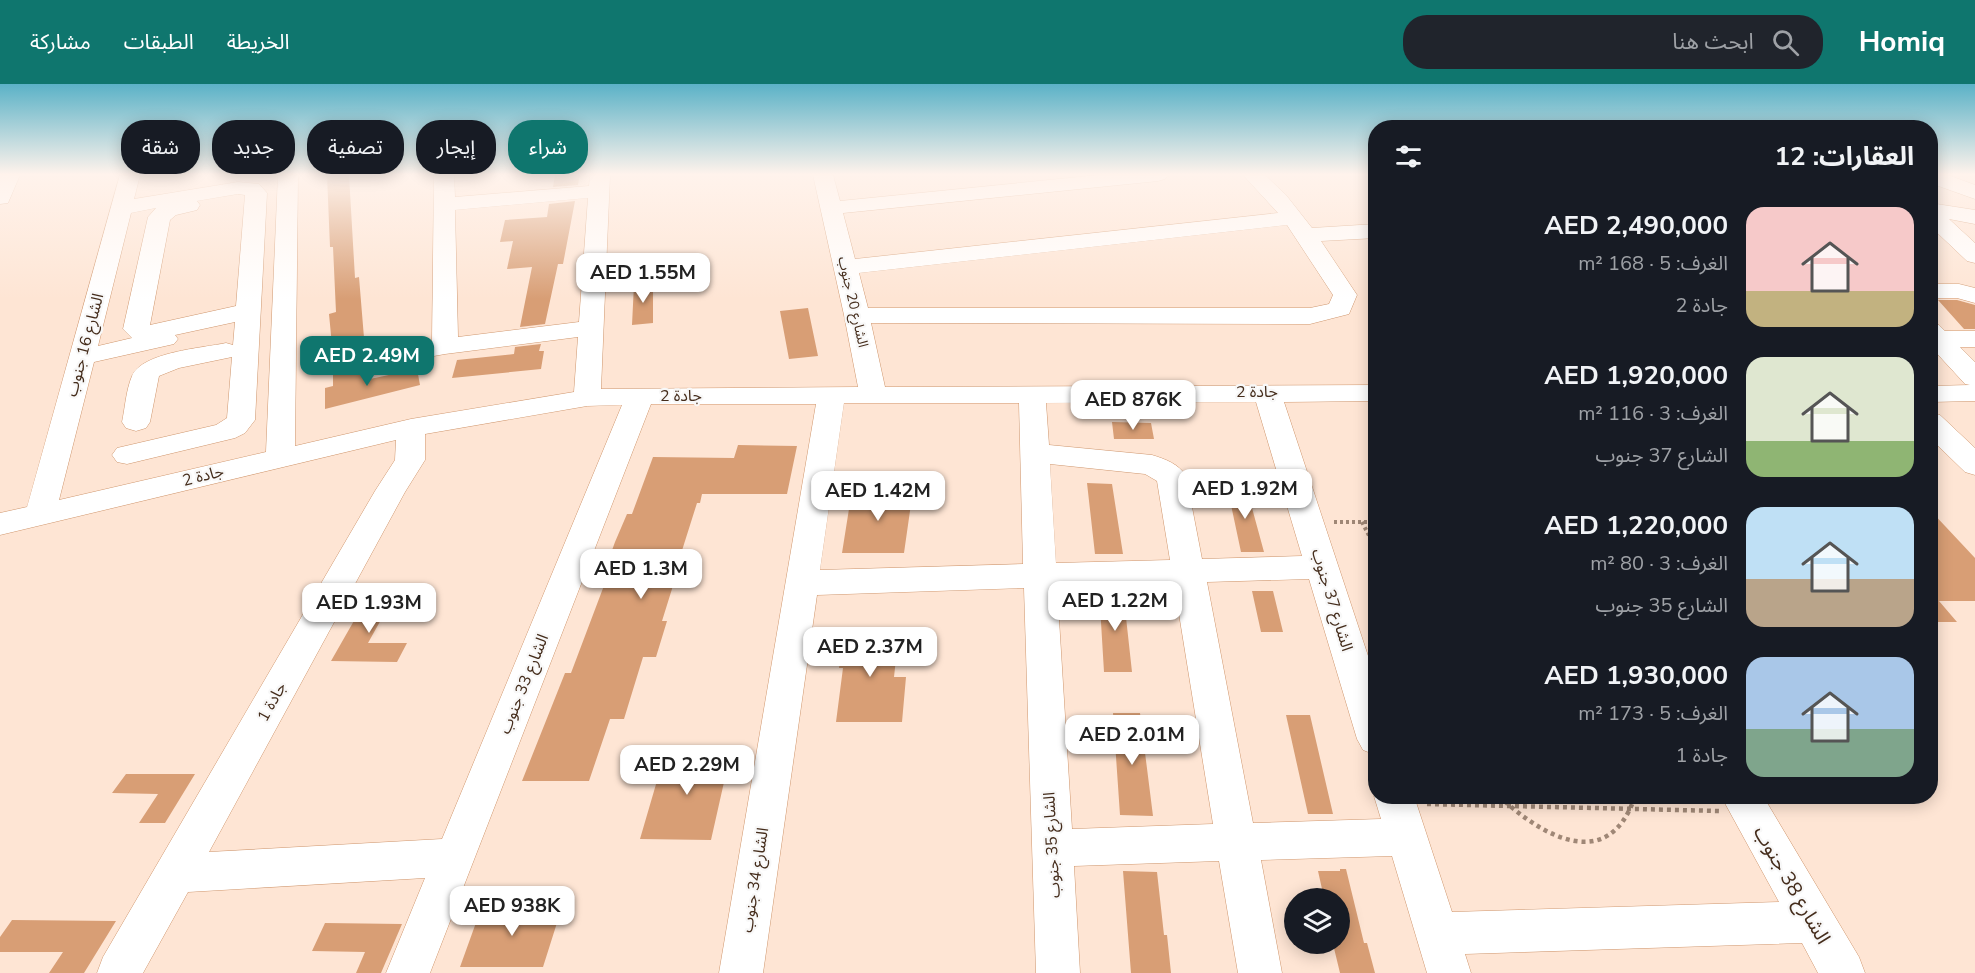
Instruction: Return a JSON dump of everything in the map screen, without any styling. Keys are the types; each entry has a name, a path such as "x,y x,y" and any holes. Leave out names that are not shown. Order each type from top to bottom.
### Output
{"street":[{"name":"الشارع 16 جنوب","path":"40,515 119,216"},
{"path":"159,216 136,329 141,333 152,333 238,327"},
{"path":"219,413 238,327 253,216"},
{"path":"280,457 287,216"},
{"path":"443,216 446,346"},
{"path":"586,398 597,216"},
{"name":"الشارع 20 جنوب","path":"833,216 857,315 873,396"},
{"path":"857,315 1310,316 1341,309 1345,295 1290,216"},
{"path":"1938,219 1975,256"},
{"path":"846,267 1298,227 1368,231"},
{"path":"1938,291 1959,291 1975,296"},
{"path":"82,357 238,327"},
{"path":"136,422 145,376 149,370 238,327"},
{"path":"127,455 225,432 239,423 238,327"},
{"path":"340,365 446,346 591,328"},
{"path":"1938,334 1975,339"},
{"path":"1938,336 1975,378"},
{"name":"الشارع 37 جنوب","path":"1267,392 1368,714"},
{"name":"جادة 2","path":"0,524 411,428 586,398 1032,393 1368,393"},
{"name":"الشارع 35 جنوب","path":"1032,393 1058,973"},
{"path":"1938,394 1975,393"},
{"name":"الشارع 33 جنوب","path":"408,973 640,396"},
{"name":"الشارع 34 جنوب","path":"741,973 831,396"},
{"name":"جادة 1","path":"119,973 390,491 410,460 411,428"},
{"path":"1938,429 1974,463"},
{"path":"1035,453 1152,465 1171,476 1260,973"},
{"path":"801,583 1322,567"},
{"name":"الشارع 38 جنوب","path":"1746,804 1843,973"},
{"path":"1052,848 1236,842 1399,812 1443,954 1814,922"},
{"path":"175,873 454,857"}],"path":[{"path":"1307,522 1368,522"},
{"path":"1362,522 1368,534"},
{"path":"1507,804 1544,833 1575,842 1590,842 1613,832 1632,804"},
{"path":"1399,812 1510,807 1629,810 1746,804"}],"building":[{"path":"329,216 351,216 355,278 359,277 365,350 333,356 329,314 336,312 333,247 330,247"},
{"path":"572,216 563,264 558,264 545,324 520,327 532,267 507,269 513,241 500,242 505,220"},
{"path":"653,282 653,323 632,325 634,284"},
{"path":"1938,300 1957,300 1975,305 1975,329 1964,329"},
{"path":"808,308 818,356 789,359 780,311"},
{"path":"541,344 539,351 544,351 541,369 452,378 457,360 514,354 515,347"},
{"path":"417,369 420,385 325,409 325,388 333,386 333,374 340,375 366,370 367,378 370,379"},
{"path":"1112,422 1151,423 1154,439 1114,439"},
{"path":"738,445 797,446 787,494 702,494 679,560 681,560 662,621 667,621 656,657 643,657 624,719 610,719 589,781 522,781 565,673 571,673 608,575 603,575 615,542 627,514 632,514 653,457 734,458"},
{"path":"1087,483 1112,484 1123,554 1095,554"},
{"path":"1227,486 1246,486 1264,552 1241,552"},
{"path":"852,490 913,490 904,553 842,553"},
{"path":"1938,519 1975,558 1975,601 1939,601 1957,622 1938,622"},
{"path":"1099,589 1123,590 1132,672 1104,672"},
{"path":"371,591 397,591 368,643 407,643 397,662 331,661"},
{"path":"1252,591 1273,591 1283,632 1261,632"},
{"path":"844,631 899,631 894,677 906,677 902,722 836,722 843,668 839,668"},
{"path":"1113,713 1140,713 1153,816 1120,815"},
{"path":"1286,715 1310,715 1333,814 1308,814"},
{"path":"666,750 731,751 711,840 640,839"},
{"path":"126,774 195,774 165,823 139,823 158,794 112,793"},
{"path":"1340,869 1346,869 1364,943 1367,943 1375,973 1340,973 1335,954 1350,954 1350,888 1322,888 1318,871 1340,871"},
{"path":"1123,871 1157,872 1171,973 1131,973"},
{"path":"482,906 562,907 543,967 460,967"},
{"path":"12,920 116,921 84,973 49,973 63,952 0,952 0,937"},
{"path":"325,923 402,924 381,973 356,973 365,952 312,951"}]}
